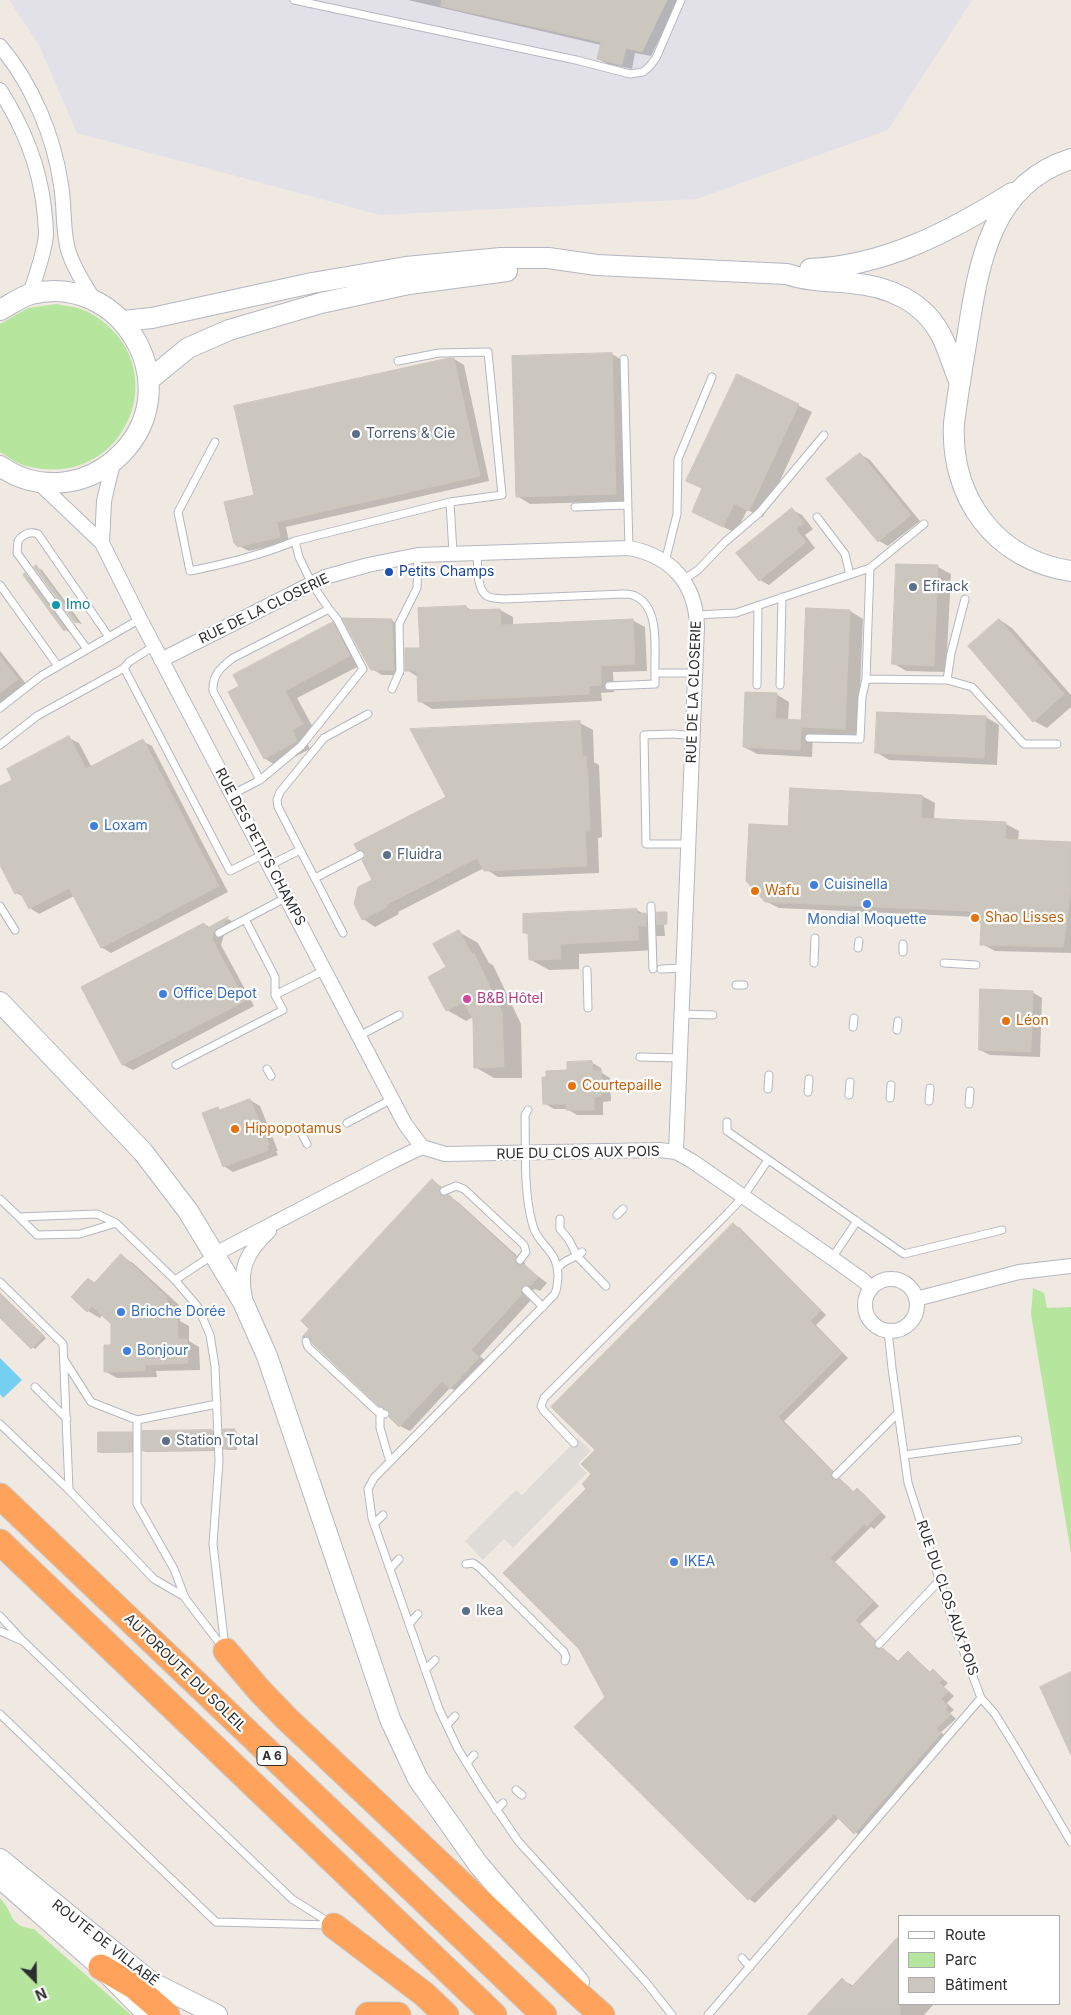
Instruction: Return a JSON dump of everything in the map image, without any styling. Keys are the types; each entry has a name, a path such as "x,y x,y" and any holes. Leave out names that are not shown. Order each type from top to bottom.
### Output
{"highway":[{"name":"AUTOROUTE DU SOLEIL","path":"0,1496 544,2015"},
{"name":"A 6","path":"0,1542 494,2015"},
{"path":"226,1651 287,1719 602,2015"},
{"path":"334,1926 424,1994 446,2015"},
{"path":"101,1967 135,1987 167,2015"},
{"path":"368,2015 398,2015"}],"main road":[{"path":"787,274 801,270 830,268 856,263 909,248 967,221 1022,187 1039,174 1060,162 1071,159"},
{"path":"1022,187 995,224 984,252 974,292 954,423 953,443 955,460 964,491 975,511 991,531 1012,548 1037,562 1070,571"},
{"path":"123,321 152,318 312,283 406,267 511,258 548,258 597,265 787,274 802,279 866,284 904,297 917,306 931,320 944,342 960,382"},
{"path":"149,380 188,348 229,330 321,303 409,284 502,272 550,270 597,265"},
{"path":"0,310 30,294 63,292 94,300 123,321 141,348 149,380 147,412 134,440 113,463 90,476 65,483 39,483 11,474 0,466"},
{"path":"0,1002 143,1152 188,1211 243,1302 266,1356 390,1719 418,1779 478,1864 606,2015"},
{"name":"ROUTE DE VILLABÉ","path":"0,1859 151,1982 217,2015"},
{"name":"ROUTE DE VILLABÉ","path":"0,1878 101,1967 148,2015"}],"street":[{"path":"0,46 32,95 53,145 62,185 68,252 78,275 94,300"},
{"path":"0,90 17,118 34,159 42,190 46,234 42,258 30,294"},
{"name":"RUE DES PETITS CHAMPS","path":"102,543 104,502 113,463"},
{"name":"RUE DES PETITS CHAMPS","path":"39,483 102,543 161,660 392,1099 415,1140 422,1147"},
{"name":"RUE DE LA CLOSERIE","path":"161,660 325,577 368,564 418,555 628,548 642,551 666,562 683,580 690,591 696,615 689,844 676,1152"},
{"path":"213,1255 422,1147"},
{"name":"RUE DU CLOS AUX POIS","path":"422,1147 445,1154 660,1150 676,1152 692,1161 832,1258 864,1281 871,1289"},
{"path":"249,1315 241,1282 247,1258 259,1241 281,1220"},
{"path":"916,1299 1019,1272 1071,1266"},
{"path":"885,1280 901,1281 913,1292 916,1299 917,1307 911,1322 905,1328 888,1331 874,1325 869,1319 865,1303 871,1289 885,1280"}],"lane":[{"path":"294,0 576,60 630,74 643,72 649,68 656,58 681,0"},
{"path":"215,442 178,512 190,571 238,560 295,541 450,502 502,495 488,352 439,353 398,361"},
{"path":"624,359 628,548"},
{"path":"666,562 676,514 678,459 712,377"},
{"path":"683,580 698,570 725,542 759,513 824,435"},
{"path":"450,502 453,554"},
{"path":"575,507 627,505"},
{"path":"817,517 845,554 850,575"},
{"path":"696,615 736,613 870,568 924,524"},
{"path":"87,649 18,553 18,541 24,535 32,532 38,534 109,637"},
{"path":"233,794 260,780 301,746 363,669 337,619 312,584 299,556 295,541"},
{"path":"477,553 480,583 483,592 488,597 504,599 623,594 635,596 650,612 654,624 655,684 609,686"},
{"path":"392,689 400,671 399,624 417,588 418,555"},
{"path":"809,738 860,739 862,697 866,679 870,568"},
{"path":"0,585 58,666"},
{"path":"780,686 782,598"},
{"path":"947,680 951,654 965,599"},
{"path":"757,685 758,606"},
{"path":"260,780 213,691 213,682 221,666 233,658 329,609"},
{"path":"0,708 40,676 140,619"},
{"path":"0,745 37,716 124,668 129,662 154,646"},
{"path":"124,668 230,871 237,867 300,850"},
{"path":"655,673 695,673"},
{"path":"866,679 947,680 972,687 1024,744 1057,744"},
{"path":"343,934 278,807 277,800 280,792 324,738 368,714"},
{"path":"689,844 646,844 644,735 674,734 693,736"},
{"path":"315,878 360,856"},
{"path":"219,933 287,897"},
{"path":"0,906 14,930"},
{"path":"652,906 653,969"},
{"path":"176,1065 283,1010 275,995 275,977 245,919"},
{"path":"814,963 815,938"},
{"path":"944,963 976,965"},
{"path":"661,969 684,968"},
{"path":"275,995 325,970"},
{"path":"587,970 588,1008"},
{"path":"682,1014 712,1015"},
{"path":"359,1036 399,1015"},
{"path":"853,1027 854,1018"},
{"path":"897,1030 898,1021"},
{"path":"640,1057 680,1058"},
{"path":"267,1069 271,1076"},
{"path":"768,1075 768,1089"},
{"path":"808,1079 808,1092"},
{"path":"849,1095 850,1082"},
{"path":"890,1098 891,1085"},
{"path":"929,1101 930,1088"},
{"path":"969,1104 970,1091"},
{"path":"346,1123 392,1099"},
{"path":"528,1110 525,1115 526,1178 534,1228 555,1258 558,1268 557,1290 543,1307 374,1478 368,1489 374,1524 425,1670 447,1725 466,1763 518,1841 645,1980 672,2015"},
{"path":"727,1122 727,1131 904,1254 920,1247 961,1236 1002,1230"},
{"path":"300,1130 307,1144"},
{"path":"574,1443 543,1410 544,1398 743,1197 766,1158 764,1148"},
{"path":"802,1174 802,1183"},
{"path":"444,1191 456,1186 464,1189 524,1245 526,1252 520,1260"},
{"path":"0,1198 38,1235 80,1234 116,1223"},
{"path":"842,1202 842,1211"},
{"path":"19,1216 97,1214 116,1223 175,1280 198,1307 210,1336 215,1366 219,1462 214,1544 226,1651"},
{"path":"560,1219 560,1229 606,1286"},
{"path":"832,1258 857,1221"},
{"path":"881,1229 881,1238"},
{"path":"558,1268 564,1260 579,1254"},
{"path":"175,1280 213,1255"},
{"path":"0,1282 64,1344 69,1490"},
{"path":"526,1290 543,1307"},
{"name":"RUE DU CLOS AUX POIS","path":"888,1331 908,1483 981,1698 995,1714 1071,1842"},
{"path":"306,1341 308,1346 378,1412 382,1411 380,1428 390,1462"},
{"path":"65,1361 91,1402 137,1420 216,1404"},
{"path":"35,1387 67,1419"},
{"path":"836,1475 898,1413"},
{"path":"137,1420 137,1504 174,1569 185,1598 226,1651"},
{"path":"0,1424 69,1490 154,1580 185,1598"},
{"path":"904,1455 1018,1440"},
{"path":"374,1524 383,1515"},
{"path":"390,1569 399,1559"},
{"path":"466,1564 472,1562 478,1566 500,1592 537,1629 564,1652 565,1661"},
{"path":"879,1644 940,1580"},
{"path":"409,1624 418,1614"},
{"path":"0,1616 23,1641 292,1900 334,1926"},
{"path":"0,1631 23,1641"},
{"path":"425,1670 435,1660"},
{"path":"708,2015 981,1698"},
{"path":"0,1714 216,1922 334,1926"},
{"path":"447,1725 455,1716"},
{"path":"466,1763 474,1755"},
{"path":"496,1810 503,1803"},
{"path":"742,1958 750,1967"}],"shaded area":[{"path":"9,0 972,0 888,130 697,199 380,215 77,133 39,45"},
{"path":"578,1438 591,1451 578,1464 587,1473 513,1548 504,1539 483,1560 465,1541 516,1490 522,1495"}],"green space":[{"path":"56,304 86,311 115,333 131,360 135,389 129,418 114,443 90,461 59,469 23,465 0,452 0,324 28,308"},
{"path":"1033,1288 1044,1293 1047,1308 1071,1307 1071,1553 1031,1314"},
{"path":"0,1898 16,1922 34,1929 131,2015 0,2015"}],"water":[{"path":"0,1358 22,1380 3,1398 0,1394"}],"building":[{"path":"442,0 667,0 642,52 626,48 622,65 597,59 601,42 441,6"},
{"path":"612,353 616,494 516,497 512,356"},
{"name":"Torrens & Cie","path":"454,358 480,476 277,522 280,537 238,547 234,543 224,502 254,495 234,406"},
{"path":"737,374 799,404 749,511 734,504 723,527 692,512 702,488 686,481"},
{"path":"860,453 911,515 878,542 826,479"},
{"path":"792,508 804,523 796,529 806,542 759,581 736,553"},
{"path":"896,564 938,565 934,666 892,664"},
{"path":"36,565 77,621 75,623 34,567"},
{"path":"25,573 66,629 64,631 23,575"},
{"path":"466,606 467,610 500,609 501,625 633,619 635,664 601,666 601,685 589,686 589,694 418,702 417,671 405,671 405,648 420,648 418,608"},
{"path":"806,608 850,610 845,729 801,727 800,750 743,747 745,692 777,693 775,719 801,720"},
{"path":"342,618 392,619 394,670 371,670"},
{"path":"999,619 1064,694 1033,722 968,646"},
{"path":"333,622 350,656 285,691 303,724 292,730 297,741 264,759 228,692 239,686 233,675"},
{"path":"0,656 18,679 0,693"},
{"path":"877,712 986,716 984,758 875,753"},
{"path":"580,721 582,756 586,756 588,779 590,831 585,831 587,866 484,871 477,858 386,905 387,907 362,920 354,904 358,887 372,880 362,860 365,857 365,853 362,850 357,850 354,844 446,797 410,729"},
{"name":"Loxam","path":"69,736 86,769 143,739 219,886 101,948 69,888 29,909 20,892 15,894 0,865 0,786 12,780 7,769"},
{"path":"790,788 922,795 921,818 1006,822 1005,839 1071,842 1071,887 1063,947 980,945 981,924 969,911 765,902 746,881 749,824 788,826"},
{"name":"B&B Hôtel","path":"637,909 637,914 646,913 646,926 638,926 639,940 560,944 561,959 529,960 528,933 523,933 523,914"},
{"path":"657,912 667,912 667,924 657,925"},
{"name":"Office Depot","path":"228,917 223,925 215,930 212,939 245,1001 122,1065 81,987 204,923 207,928"},
{"name":"B&B Hôtel","path":"459,930 472,954 474,953 502,1012 504,1067 474,1068 473,1020 464,1002 446,1011 428,977 446,967 433,944"},
{"name":"Léon","path":"980,989 1033,991 1031,1052 979,1050"},
{"name":"Courtepaille","path":"592,1061 593,1071 601,1071 602,1096 594,1097 594,1110 566,1110 566,1104 543,1104 542,1077 546,1077 546,1071 567,1070 567,1062"},
{"name":"Hippopotamus","path":"250,1099 269,1145 267,1146 269,1150 223,1167 202,1113 218,1107 219,1110"},
{"path":"432,1179 440,1187 440,1195 449,1195 516,1257 516,1264 524,1264 538,1277 530,1286 525,1285 522,1287 522,1294 471,1350 479,1357 450,1389 442,1381 399,1427 389,1417 390,1413 388,1410 379,1406 313,1344 309,1337 302,1337 309,1329 301,1321"},
{"name":"IKEA","path":"733,1223 821,1310 810,1321 842,1353 778,1417 832,1471 831,1476 833,1479 840,1479 853,1492 857,1488 881,1512 867,1526 864,1524 830,1558 873,1602 855,1620 875,1640 874,1645 876,1648 883,1648 897,1662 908,1651 929,1673 933,1669 943,1679 939,1682 948,1692 941,1699 948,1706 945,1709 951,1715 936,1728 941,1733 854,1834 834,1814 748,1900 574,1727 605,1697 579,1649 503,1573 586,1489 582,1484 591,1474 581,1464 595,1450 551,1407"},
{"path":"121,1254 167,1297 168,1319 177,1318 178,1339 187,1339 188,1363 145,1365 145,1371 104,1372 104,1345 111,1345 111,1324 92,1306 87,1312 71,1297 88,1278 94,1283"},
{"path":"0,1293 44,1336 31,1349 0,1318"},
{"path":"223,1429 235,1429 235,1449 224,1449"},
{"path":"212,1430 213,1450 142,1451 142,1431"},
{"path":"98,1432 132,1432 132,1452 98,1452"},
{"path":"1071,1672 1071,1755 1040,1687"},
{"path":"898,1937 898,2005 900,2005 900,2015 807,2015 842,1978 851,1987"}],"place":[{"name":"Torrens & Cie","path":"356,434"},
{"name":"Petits Champs","path":"389,572"},
{"name":"Efirack","path":"913,587"},
{"name":"Imo","path":"56,605"},
{"name":"Loxam","path":"94,826"},
{"name":"Fluidra","path":"387,855"},
{"name":"Cuisinella","path":"814,885"},
{"name":"Wafu","path":"755,891"},
{"name":"Mondial Moquette","path":"867,904"},
{"name":"Shao Lisses","path":"975,918"},
{"name":"Office Depot","path":"163,994"},
{"name":"B&B Hôtel","path":"467,999"},
{"name":"Léon","path":"1006,1021"},
{"name":"Courtepaille","path":"572,1086"},
{"name":"Hippopotamus","path":"235,1129"},
{"name":"Brioche Dorée","path":"121,1312"},
{"name":"Bonjour","path":"127,1351"},
{"name":"Station Total","path":"166,1441"},
{"name":"IKEA","path":"674,1562"},
{"name":"Ikea","path":"466,1611"}]}
